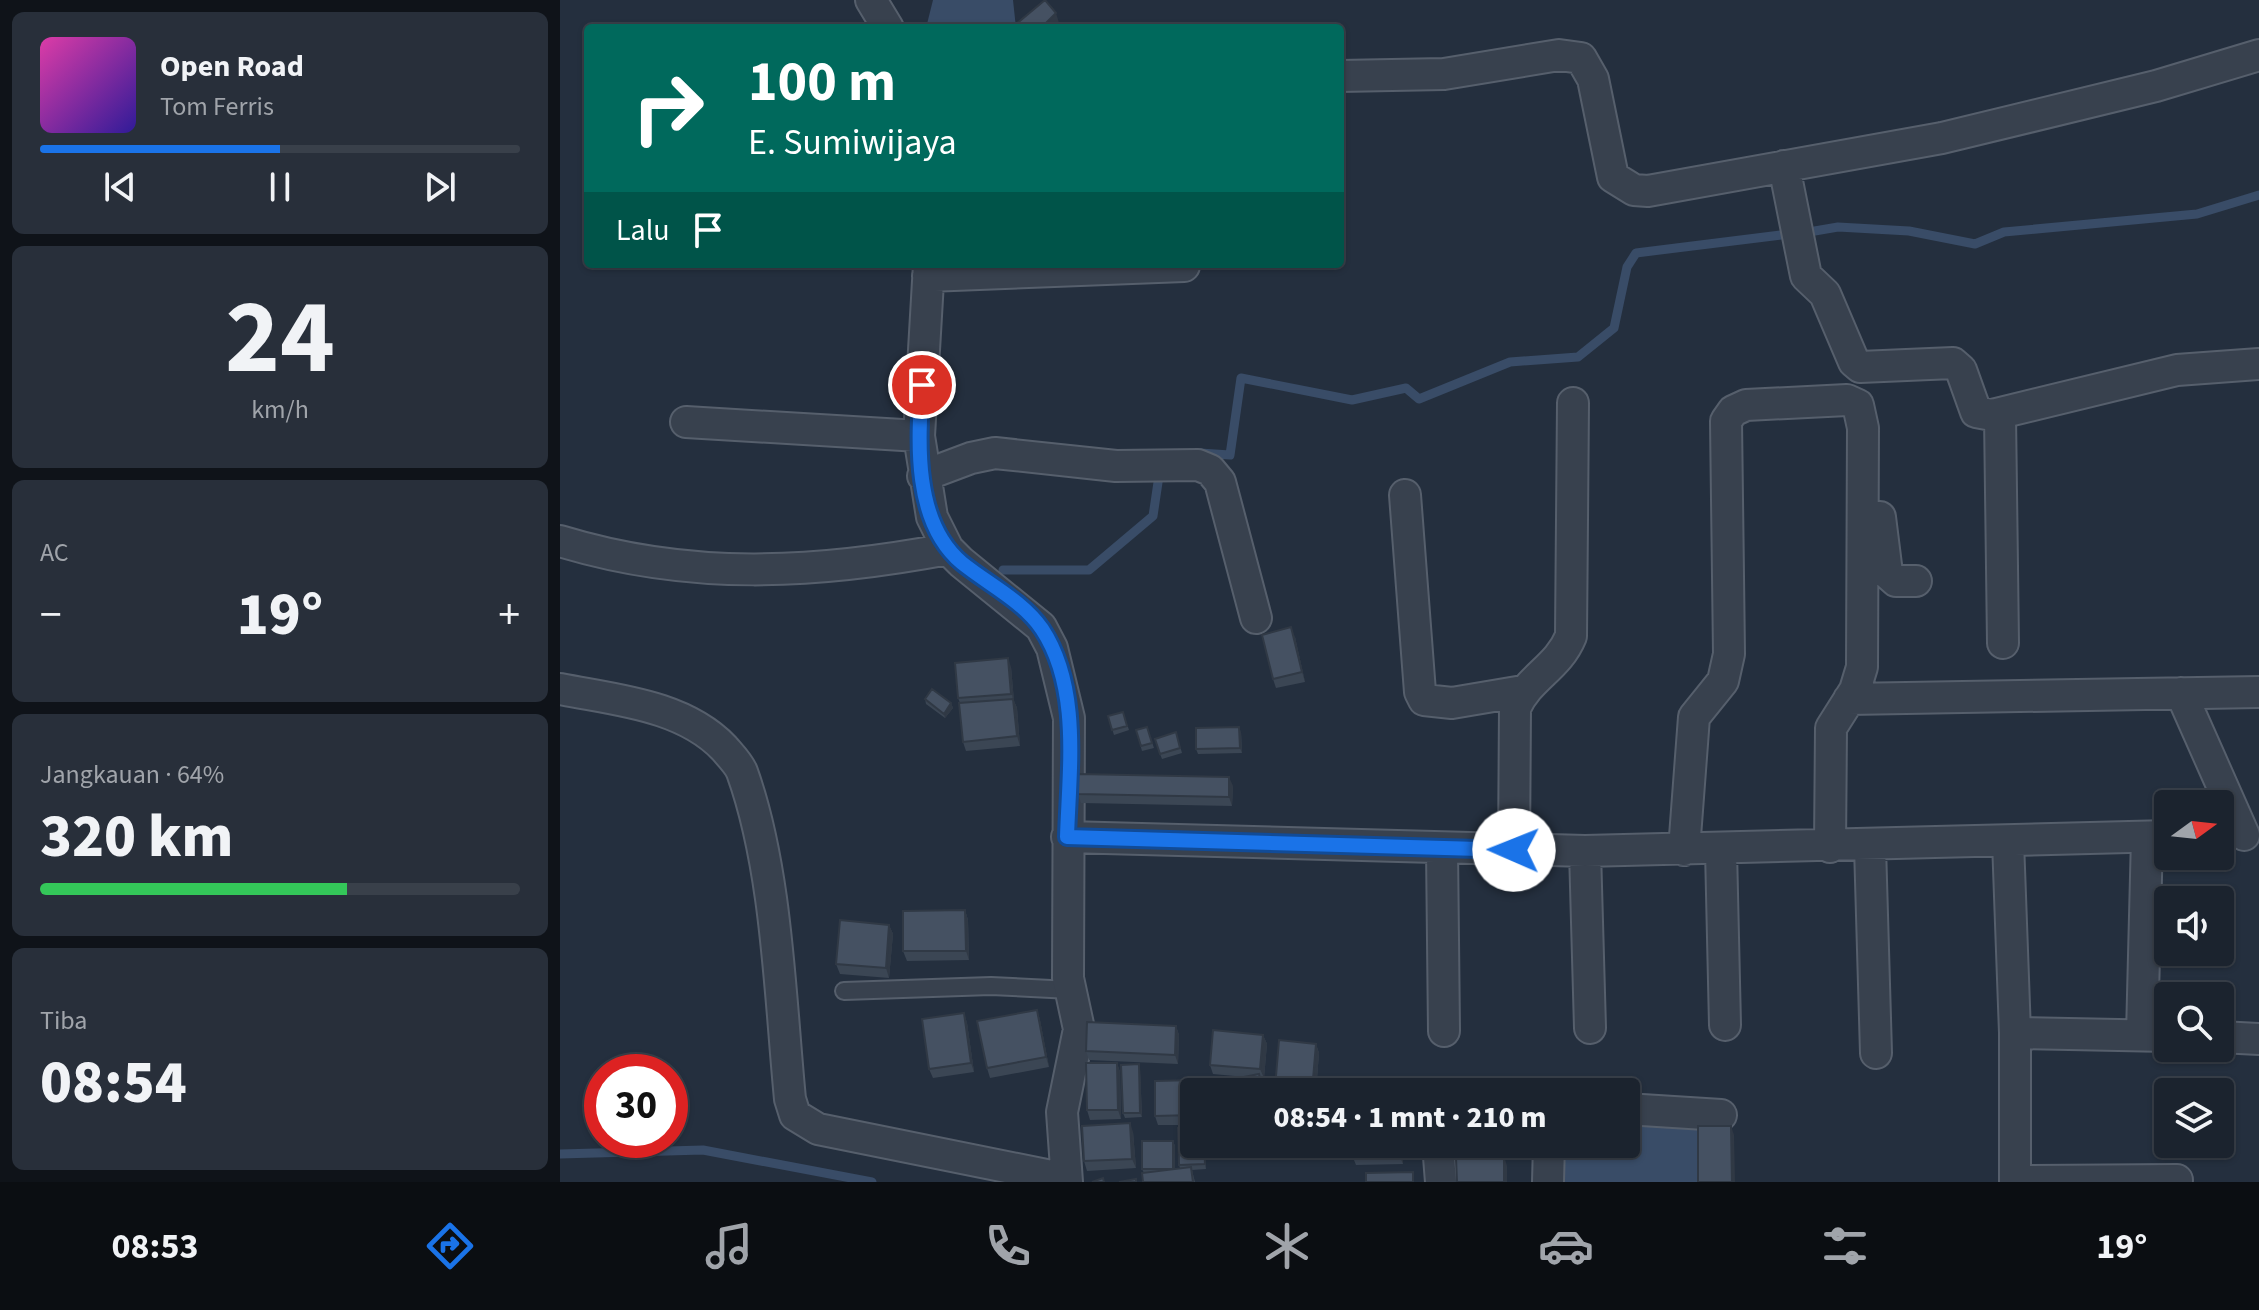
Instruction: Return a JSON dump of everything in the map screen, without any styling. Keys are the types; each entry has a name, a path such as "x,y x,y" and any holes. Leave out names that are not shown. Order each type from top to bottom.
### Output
{"street":[{"path":"871,0 886,24"},
{"path":"1344,76 1444,74 1571,55 1581,58 1588,66 1608,165 1622,185 1648,191 1942,138 2156,86 2259,55"},
{"path":"1784,166 1806,276 1825,294 1854,362 1867,368 1953,363 1961,370 1976,412 2000,415 2177,370 2207,365 2259,364"},
{"path":"560,689 646,706 691,724 722,746 742,769 765,865 790,1099 795,1115 818,1129 1066,1180 1062,1112 1079,1029 1068,978 1069,718 1052,648 1041,627 948,549 932,517 919,436 929,270 1056,268"},
{"path":"1867,368 1887,573 1896,581 1916,581"},
{"path":"1684,850 1694,717 1727,669 1726,421 1739,407 1847,400 1860,410 1863,428 1862,667 1860,680 1831,728 1830,847"},
{"path":"1514,850 1515,708 1523,691 1562,657 1571,636 1573,403"},
{"path":"2000,415 2003,643"},
{"path":"686,422 919,436"},
{"path":"923,476 971,458 995,453 1116,466 1198,465 1210,470 1220,482 1256,618"},
{"path":"1405,495 1420,692 1424,700 1452,703 1523,691"},
{"path":"560,541 655,564 727,572 876,563 948,549"},
{"path":"1849,699 2259,692"},
{"path":"2181,693 2241,835"},
{"path":"1067,837 1585,851 1721,850 2154,836"},
{"path":"2008,841 2015,1033 2015,1182 2177,1180"},
{"path":"1870,846 1876,1053"},
{"path":"1442,849 1444,1031"},
{"path":"1721,850 1725,1025"},
{"path":"1585,851 1590,1028"},
{"path":"2156,982 2157,870"},
{"path":"2015,1033 2154,1035"},
{"path":"2234,1038 2259,1039"},
{"path":"1640,1110 1721,1115"},
{"path":"1439,1158 1441,1182"},
{"path":"1548,1182 1549,1158"}],"lane":[{"path":"844,991 991,986 1071,990"}],"water":[{"path":"933,0 1013,0 1016,24 927,24"},
{"path":"1640,1114 1699,1116 1698,1182 1554,1182 1555,1158 1640,1158"}],"building":[{"path":"1045,0 1056,13 1045,24 1016,24"},
{"path":"1291,627 1302,672 1273,679 1262,635"},
{"path":"1008,658 1011,694 958,698 955,663"},
{"path":"932,689 951,703 944,714 925,699"},
{"path":"1013,699 1017,736 963,742 959,703"},
{"path":"1123,712 1127,726 1112,730 1108,716"},
{"path":"1147,727 1152,743 1141,746 1136,730"},
{"path":"1239,727 1240,748 1196,749 1196,728"},
{"path":"1176,732 1180,748 1160,754 1155,739"},
{"path":"1078,774 1229,777 1229,797 1078,794"},
{"path":"965,910 966,951 903,951 903,911"},
{"path":"840,920 889,925 886,968 836,964"},
{"path":"1037,1010 1046,1057 987,1068 977,1021"},
{"path":"964,1013 971,1063 929,1069 922,1019"},
{"path":"1087,1022 1176,1026 1175,1055 1086,1051"},
{"path":"1213,1030 1263,1035 1260,1069 1210,1065"},
{"path":"1279,1040 1316,1044 1313,1078 1276,1078"},
{"path":"1086,1063 1117,1063 1118,1110 1087,1110"},
{"path":"1139,1064 1140,1113 1123,1113 1121,1065"},
{"path":"1259,1074 1260,1078 1239,1078"},
{"path":"1180,1080 1180,1115 1155,1116 1155,1081"},
{"path":"1130,1123 1132,1159 1084,1161 1082,1126"},
{"path":"1698,1126 1731,1126 1732,1182 1698,1182"},
{"path":"1180,1128 1180,1158 1205,1158 1205,1164 1179,1165"},
{"path":"1142,1141 1173,1141 1173,1169 1142,1169"},
{"path":"1456,1158 1504,1158 1504,1182 1457,1182"},
{"path":"1191,1167 1193,1182 1143,1182 1142,1173"},
{"path":"1413,1172 1413,1182 1366,1182 1366,1173"}],"waterway":[{"path":"1803,233 1838,227 1909,231 1975,244 2004,232 2197,214 2259,195"},
{"path":"1200,453 1230,455 1241,378 1352,400 1406,388 1419,399 1510,362 1578,357 1614,328 1627,267 1636,253 1781,235"},
{"path":"1003,570 1089,570 1153,516 1160,469"},
{"path":"560,1154 703,1150 872,1182"}],"route":[{"path":"922,385 921,458 926,493 938,532 948,549 961,562 996,587 1041,627 1052,648 1066,695 1069,718 1067,837 1514,850"}]}
